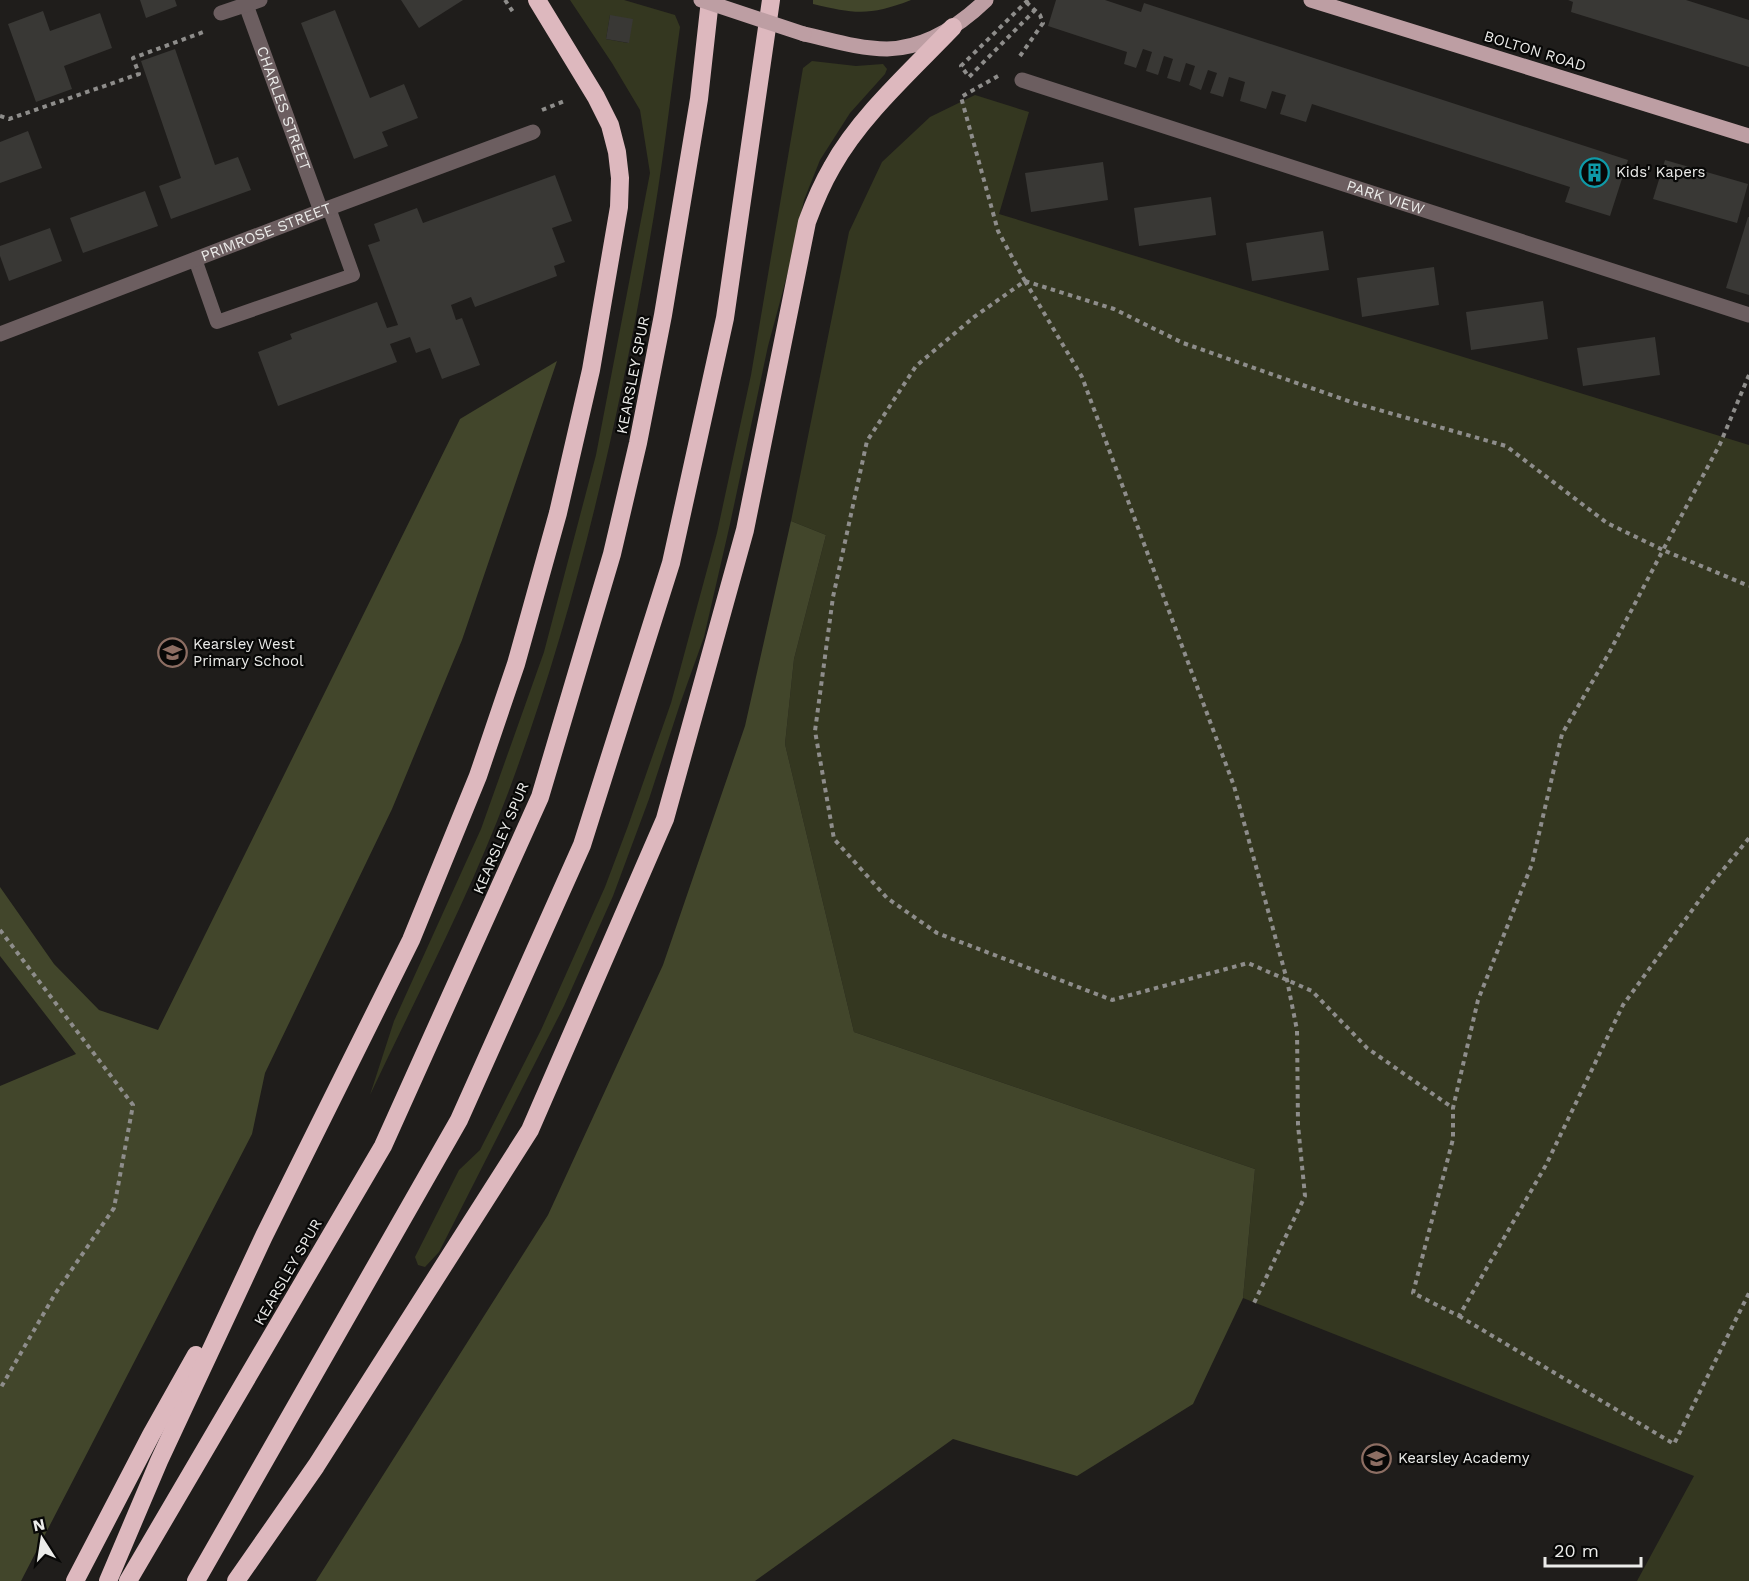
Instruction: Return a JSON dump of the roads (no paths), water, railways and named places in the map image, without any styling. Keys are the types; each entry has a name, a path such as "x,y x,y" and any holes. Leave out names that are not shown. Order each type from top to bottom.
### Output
{"highway":[{"path":"108,1581 159,1461 264,1236 411,940 478,776 516,664 558,513 591,370 619,207 620,178 617,152 610,125 596,97 537,0"},
{"name":"KEARSLEY SPUR","path":"128,1581 383,1146 540,797 612,554 638,443 663,315 697,110 710,0"},
{"path":"196,1581 459,1120 582,845 671,563 724,318 771,0"},
{"path":"236,1581 316,1466 530,1130 665,819 745,530 807,222 832,166 850,139 879,104 953,27"},
{"path":"75,1581 151,1435 264,1236"}],"main road":[{"path":"701,0 804,33 854,45 887,49 919,44 953,27 986,0"},
{"name":"BOLTON ROAD","path":"1311,0 1749,136"}],"street":[{"name":"CHARLES STREET","path":"220,14 248,2 325,209"},
{"name":"PARK VIEW","path":"1016,74 1749,315"},
{"name":"PRIMROSE STREET","path":"0,334 533,132"}],"lane":[{"path":"195,259 217,322 353,275 325,209"}],"place":[{"name":"Kids' Kapers","path":"1595,172"},
{"name":"Kearsley West Primary School","path":"172,653"},
{"name":"Kearsley Academy","path":"1377,1458"}]}
